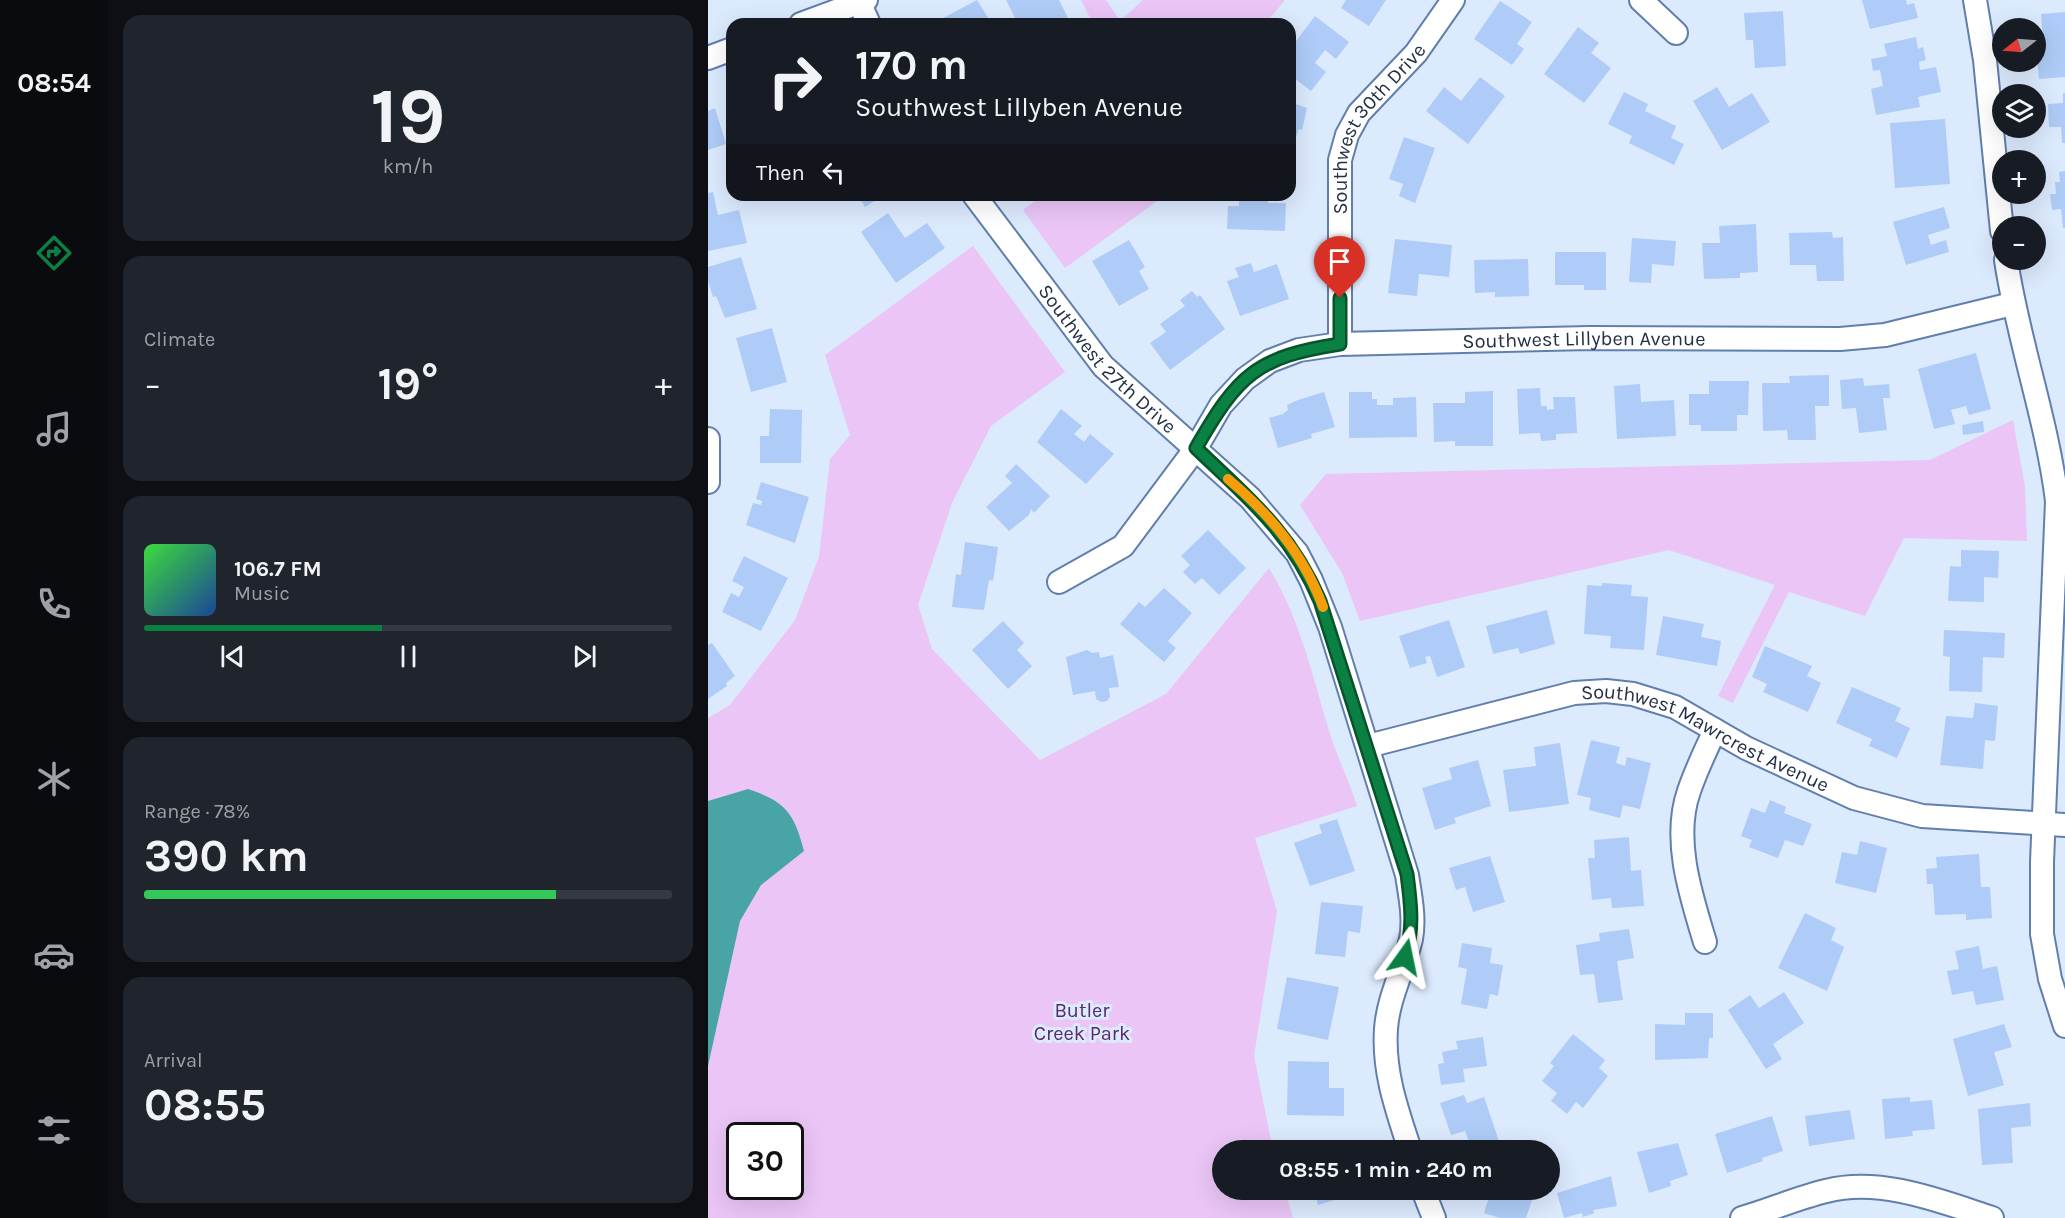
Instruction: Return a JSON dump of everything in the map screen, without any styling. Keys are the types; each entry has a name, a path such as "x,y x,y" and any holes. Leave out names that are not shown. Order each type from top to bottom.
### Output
{"street":[{"name":"Southwest 30th Drive","path":"1340,344 1340,160 1347,135 1359,113 1416,53 1453,0"},
{"path":"1641,0 1676,33"},
{"path":"1975,0 1985,60 2001,216"},
{"path":"817,18 861,1 867,18"},
{"path":"708,58 726,51"},
{"name":"Southwest 27th Drive","path":"979,201 1103,366 1196,448 1268,517 1305,567 1330,627 1407,874 1412,908 1411,938 1386,1027 1386,1063 1392,1094 1407,1140"},
{"path":"2007,270 2012,304 2052,464 2056,501 2054,825 2042,934 2050,979 2065,1026"},
{"name":"Southwest Lillyben Avenue","path":"1059,582 1123,546 1196,448 1221,405 1245,379 1270,361 1290,354 1340,344 1589,338 1840,339 1885,335 2012,304"},
{"path":"708,439 708,482"},
{"name":"Southwest Mawrcrest Avenue","path":"1368,746 1574,693 1606,691 1633,694 1675,707 1746,748 1854,798 1922,816 2054,825"},
{"path":"1705,942 1690,892 1682,844 1688,793 1715,730"},
{"path":"1742,1218 1819,1193 1852,1186 1924,1196 1992,1218"}],"green space":[{"path":"1081,0 1106,0 1118,18 1090,18"},
{"path":"1143,0 1285,0 1270,18 1123,18"},
{"path":"1035,201 1157,201 1065,268 1023,210"},
{"name":"Butler Creek Park","path":"973,246 1065,372 991,426 952,503 918,605 932,649 1040,760 1166,694 1269,568 1298,629 1331,737 1357,806 1255,838 1277,911 1254,1056 1271,1140 1212,1140 1212,1200 1288,1200 1293,1218 708,1218 708,718 730,705 795,620 819,557 830,459 850,435 825,355"},
{"path":"2013,420 2025,487 2027,541 1904,538 1865,616 1789,592 1733,703 1718,696 1775,585 1669,550 1360,621 1342,573 1300,505 1326,474 1930,460"}],"shaded area":[{"path":"748,789 780,804 792,818 804,851 761,885 740,921 708,1066 708,801"}],"building":[{"path":"977,0 988,18 943,18"},
{"path":"1006,0 1059,0 1068,18 1015,18"},
{"path":"1346,0 1386,0 1369,26 1341,8"},
{"path":"1862,0 1906,0 1907,5 1914,3 1918,18 1870,29"},
{"path":"1500,1 1532,22 1517,44 1524,49 1512,65 1474,39"},
{"path":"1783,11 1786,66 1755,68 1753,40 1746,40 1744,13"},
{"path":"2065,12 2065,77 2039,79 2038,72 2046,72 2046,18 2041,18 2041,14"},
{"path":"1315,16 1349,42 1336,59 1325,50 1315,63 1326,72 1311,91 1296,80 1296,41"},
{"path":"1578,27 1599,43 1591,53 1611,68 1584,103 1544,74"},
{"path":"1916,37 1918,49 1923,47 1926,60 1919,62 1920,70 1936,67 1941,92 1918,97 1920,107 1876,115 1871,89 1883,86 1880,70 1873,71 1871,59 1887,56 1884,44"},
{"path":"1480,77 1505,96 1468,144 1426,111 1444,87 1461,101"},
{"path":"1717,87 1729,107 1752,93 1770,122 1722,150 1693,101"},
{"path":"1624,92 1648,104 1645,111 1676,126 1671,138 1684,144 1674,165 1629,143 1632,136 1608,124"},
{"path":"2063,93 2065,93 2065,143 2062,143 2061,127 2049,127 2048,104 2063,103"},
{"path":"1296,104 1307,108 1302,130 1299,129 1296,137"},
{"path":"715,108 726,144 708,150 708,111"},
{"path":"1945,119 1950,184 1895,188 1890,123"},
{"path":"1404,137 1435,148 1415,203 1399,196 1403,184 1389,179"},
{"path":"2065,171 2065,228 2063,228 2061,209 2052,210 2050,194 2056,194 2055,182 2060,182 2059,172"},
{"path":"713,192 718,215 739,210 747,243 708,251 708,193"},
{"path":"862,201 874,201 865,207"},
{"path":"1239,201 1286,203 1285,231 1227,229 1228,206 1239,206"},
{"path":"1944,207 1950,228 1928,235 1931,245 1946,240 1949,252 1906,265 1893,222"},
{"path":"888,213 905,238 927,223 945,248 896,283 861,232"},
{"path":"1756,224 1758,272 1740,273 1740,278 1704,279 1702,243 1720,243 1719,226"},
{"path":"1832,232 1833,238 1843,237 1844,281 1817,281 1816,265 1790,265 1789,233"},
{"path":"1632,238 1676,241 1674,266 1652,264 1651,283 1629,282"},
{"path":"1395,239 1452,245 1449,277 1419,274 1417,296 1388,293"},
{"path":"1129,240 1145,267 1139,271 1149,289 1119,306 1092,261"},
{"path":"1555,252 1606,252 1606,290 1584,290 1584,285 1555,285"},
{"path":"741,257 757,309 725,318 716,296 713,297 708,281 708,267"},
{"path":"1528,259 1529,296 1495,297 1495,292 1475,293 1474,260"},
{"path":"1251,263 1254,272 1277,264 1289,299 1240,316 1227,281 1239,277 1235,268"},
{"path":"1192,291 1197,297 1200,295 1225,329 1170,370 1150,343 1166,332 1160,324 1185,306 1180,300"},
{"path":"772,328 787,382 751,392 736,338"},
{"path":"1976,353 1991,409 1969,415 1966,406 1951,410 1955,424 1934,429 1918,369"},
{"path":"1829,375 1829,406 1815,406 1816,440 1788,440 1787,430 1763,431 1762,383 1790,383 1789,376"},
{"path":"1863,378 1864,386 1889,384 1890,398 1883,398 1887,430 1859,433 1856,408 1842,409 1840,380"},
{"path":"1709,381 1749,381 1748,415 1737,415 1737,431 1701,431 1701,425 1689,425 1689,394 1709,394"},
{"path":"1640,384 1641,402 1674,400 1676,436 1617,439 1614,386"},
{"path":"1540,388 1541,406 1547,406 1547,410 1554,409 1553,397 1575,397 1577,433 1556,434 1556,440 1541,441 1540,433 1519,434 1517,389"},
{"path":"1493,391 1493,446 1455,446 1455,441 1434,442 1433,403 1465,403 1465,392"},
{"path":"1324,392 1335,427 1311,434 1312,438 1278,448 1269,418 1283,414 1288,410 1287,405"},
{"path":"1349,392 1372,392 1372,399 1377,399 1377,405 1393,405 1393,398 1416,397 1417,437 1349,438"},
{"path":"770,409 802,410 801,463 760,463 760,436 769,436"},
{"path":"1061,409 1082,426 1074,434 1084,442 1090,434 1114,454 1086,484 1037,442"},
{"path":"1983,421 1984,432 1963,435 1962,425"},
{"path":"1016,464 1050,496 1034,513 1031,509 1029,515 1009,531 986,507 1012,483 1005,476"},
{"path":"761,482 809,497 795,543 746,525 753,503 761,505 762,501 756,499"},
{"path":"1208,530 1246,568 1219,595 1202,578 1195,584 1183,572 1190,565 1181,556"},
{"path":"965,542 998,547 993,581 989,580 984,610 952,607 956,574 961,575"},
{"path":"1961,550 1999,551 1998,578 1984,577 1984,602 1948,601 1950,566 1961,567"},
{"path":"744,556 788,578 761,631 722,612 731,593 739,597 744,587 732,581"},
{"path":"1602,583 1632,585 1631,596 1648,597 1644,650 1610,648 1611,636 1584,634 1587,585 1602,586"},
{"path":"1164,588 1192,613 1168,641 1176,648 1164,662 1120,624 1139,602 1145,607"},
{"path":"1547,610 1555,644 1520,654 1518,648 1493,654 1486,626"},
{"path":"1663,616 1704,624 1701,637 1721,641 1717,666 1656,655"},
{"path":"1449,620 1465,667 1437,677 1430,656 1425,657 1427,663 1410,668 1399,636"},
{"path":"1003,621 1024,643 1017,650 1032,666 1008,689 972,650"},
{"path":"1944,630 2005,633 2004,658 1983,657 1982,692 1949,691 1950,657 1943,656"},
{"path":"712,643 735,676 726,683 727,686 708,699 708,645"},
{"path":"1765,646 1812,666 1807,676 1821,683 1808,712 1763,692 1767,684 1752,677"},
{"path":"1087,650 1092,653 1099,652 1100,658 1113,655 1119,687 1109,688 1110,697 1107,701 1101,702 1096,699 1095,691 1073,695 1066,657"},
{"path":"1852,687 1901,708 1895,721 1910,728 1897,758 1869,746 1872,739 1836,723"},
{"path":"1975,703 1998,706 1995,741 1985,740 1983,769 1940,765 1946,716 1973,718"},
{"path":"1591,740 1620,747 1616,763 1625,766 1627,757 1651,763 1640,809 1623,805 1620,818 1589,810 1591,798 1577,795"},
{"path":"1560,743 1569,804 1509,812 1503,770 1536,766 1534,747"},
{"path":"1478,760 1491,806 1454,818 1456,823 1435,830 1422,788 1452,779 1449,768"},
{"path":"1770,800 1786,807 1784,813 1812,824 1803,846 1785,840 1778,858 1749,847 1752,840 1741,836 1751,808 1765,813"},
{"path":"1337,819 1355,871 1310,886 1294,843 1322,833 1319,825"},
{"path":"1629,837 1631,871 1641,870 1644,906 1612,908 1611,898 1592,900 1588,858 1595,858 1594,840"},
{"path":"1860,841 1887,848 1876,893 1835,883 1842,852 1857,855"},
{"path":"1979,854 1981,887 1990,887 1992,918 1966,920 1966,914 1935,915 1933,884 1927,884 1926,869 1937,868 1936,857"},
{"path":"1490,856 1505,902 1473,912 1465,887 1456,890 1449,868"},
{"path":"1321,902 1363,906 1360,933 1348,931 1345,957 1315,954"},
{"path":"1805,913 1836,928 1831,940 1844,947 1827,991 1778,968"},
{"path":"1629,929 1634,958 1617,961 1623,1000 1598,1003 1594,974 1580,975 1576,945 1600,941 1599,933"},
{"path":"1462,943 1492,948 1490,963 1503,965 1498,996 1490,994 1487,1009 1461,1004 1467,969 1458,967"},
{"path":"1979,946 1983,969 1997,966 2004,1000 1976,1005 1973,991 1952,995 1947,971 1959,969 1955,951"},
{"path":"1287,977 1339,987 1328,1040 1277,1029"},
{"path":"1784,992 1804,1023 1773,1044 1782,1059 1766,1069 1728,1010 1750,995 1759,1008"},
{"path":"1685,1013 1713,1013 1713,1038 1709,1038 1708,1058 1655,1060 1655,1024 1685,1025"},
{"path":"2004,1024 2012,1047 1994,1052 2004,1085 1968,1096 1953,1039"},
{"path":"1573,1034 1605,1060 1599,1068 1608,1076 1583,1108 1576,1102 1567,1114 1551,1101 1557,1093 1542,1081 1554,1066 1550,1063"},
{"path":"1483,1037 1487,1066 1463,1069 1465,1082 1441,1085 1438,1064 1444,1063 1442,1052 1458,1049 1456,1041"},
{"path":"1288,1061 1329,1062 1329,1088 1344,1088 1344,1116 1287,1115"},
{"path":"1464,1095 1467,1103 1484,1097 1499,1140 1468,1140 1465,1131 1451,1135 1440,1103"},
{"path":"1910,1097 1910,1102 1932,1100 1935,1129 1912,1131 1913,1136 1885,1139 1882,1099"},
{"path":"2030,1103 2031,1126 2011,1128 2013,1163 1982,1165 1978,1109"},
{"path":"1850,1110 1855,1139 1809,1146 1805,1116"},
{"path":"1772,1116 1783,1151 1762,1158 1763,1161 1727,1173 1715,1134"},
{"path":"1678,1143 1688,1175 1670,1181 1671,1186 1649,1193 1637,1152"},
{"path":"1611,1176 1617,1206 1593,1210 1594,1213 1583,1217 1582,1213 1564,1218 1559,1200 1560,1192"},
{"path":"1317,1200 1334,1200 1318,1205"},
{"path":"1488,1200 1532,1200 1526,1218 1500,1218 1484,1213"}],"slow traffic":[{"path":"1228,479 1250,498 1284,535 1305,567 1323,607"}],"route":[{"path":"1340,298 1340,344 1299,350 1270,361 1245,379 1221,405 1196,448 1250,498 1284,535 1305,567 1320,601 1407,874 1412,908 1411,938 1405,957"}]}
